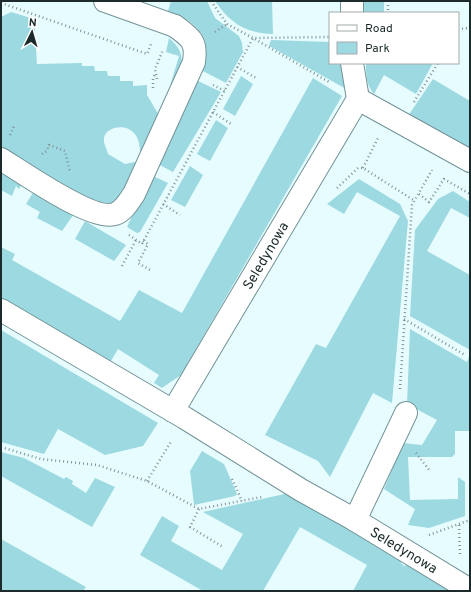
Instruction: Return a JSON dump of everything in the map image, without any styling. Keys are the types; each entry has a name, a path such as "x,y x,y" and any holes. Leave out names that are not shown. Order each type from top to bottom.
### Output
{"street":[{"path":"1,159 83,209 102,214 116,214 125,207 134,194 194,62 196,48 190,37 175,26 105,1"},
{"path":"352,1 352,12"},
{"path":"352,64 358,99 470,161"},
{"name":"Seledynowa","path":"173,411 358,99"},
{"name":"Seledynowa","path":"1,310 173,411 301,490 355,520 470,590"},
{"path":"355,520 406,413"}],"path":[{"path":"211,1 227,24 358,99"},
{"path":"388,1 388,12"},
{"path":"1,3 147,54"},
{"path":"459,29 470,28"},
{"path":"253,38 329,37"},
{"path":"122,266 136,240 142,244 253,38"},
{"path":"431,76 437,64"},
{"path":"237,67 256,78"},
{"path":"213,112 231,124"},
{"path":"363,168 379,137"},
{"path":"332,192 358,168 363,168 415,200"},
{"path":"400,389 404,319 407,304 412,204 430,175"},
{"path":"419,194 429,202 444,179 470,194"},
{"path":"163,204 180,215"},
{"path":"143,241 148,244 138,263 150,270"},
{"path":"404,319 466,355"},
{"path":"147,481 175,434"},
{"path":"1,447 42,459 97,465 147,481 199,509 301,490"},
{"path":"199,509 190,527 223,547"}],"green space":[{"path":"171,1 207,1 215,18 239,36 242,43 243,52 226,83 201,70 205,59 205,40 201,33 188,20 168,11"},
{"path":"215,1 272,1 273,34 254,32 246,29 226,15"},
{"path":"364,1 384,1 384,12 364,12"},
{"path":"11,12 34,19 37,64 82,63 82,66 94,66 95,71 107,71 108,76 120,76 120,81 133,81 133,86 147,85 147,95 160,117 144,153 140,153 139,142 135,134 130,130 117,128 106,133 104,138 108,154 125,164 135,162 140,164 128,189 118,200 112,203 91,202 1,150 1,17"},
{"path":"169,38 179,50 182,62 175,89 170,86 179,56 166,52"},
{"path":"271,40 329,42 329,64 345,64 348,90 269,46"},
{"path":"366,64 432,64 416,94 384,75 374,94 371,91 366,75"},
{"path":"241,76 253,84 235,116 223,109"},
{"path":"313,78 342,96 181,375 162,388 154,383 159,375 118,349 108,366 1,302 1,247 15,254 12,260 120,321 139,290 182,313"},
{"path":"433,79 470,101 470,149 408,116"},
{"path":"196,80 221,92 173,172 156,163"},
{"path":"216,120 228,128 210,161 197,154"},
{"path":"190,166 203,175 185,207 171,200"},
{"path":"1,172 22,183 19,189 16,186 12,196 1,190"},
{"path":"151,175 168,183 140,232 137,233 127,227"},
{"path":"359,179 400,204 408,221 392,403 373,393 330,477 318,461 265,435 316,344 326,348 400,216 357,192 344,214 327,204"},
{"path":"34,191 74,214 62,231 37,218 40,212 26,204"},
{"path":"453,191 470,202 470,218 451,208 427,251 470,275 470,350 410,316 415,230 438,199"},
{"path":"85,221 126,245 114,261 75,239"},
{"path":"410,329 467,362 470,354 470,431 455,431 455,454 452,457 408,457 410,500 458,499 458,477 465,482 465,516 429,528 408,525 415,509 384,489 403,443 422,445 437,420 407,404"},
{"path":"1,330 158,423 143,446 105,455 58,429 44,454 1,442"},
{"path":"202,451 224,464 237,494 235,496 194,505 190,471"},
{"path":"1,452 24,458 64,479 66,477 73,481 72,484 86,493 95,478 115,487 92,527 1,476"},
{"path":"289,493 400,559 404,566 409,564 455,591 353,591 367,565 300,527 263,591 203,591 140,555 162,516 179,526 171,541 222,570 243,534 203,512"},
{"path":"1,539 86,587 83,591 1,591"}]}
